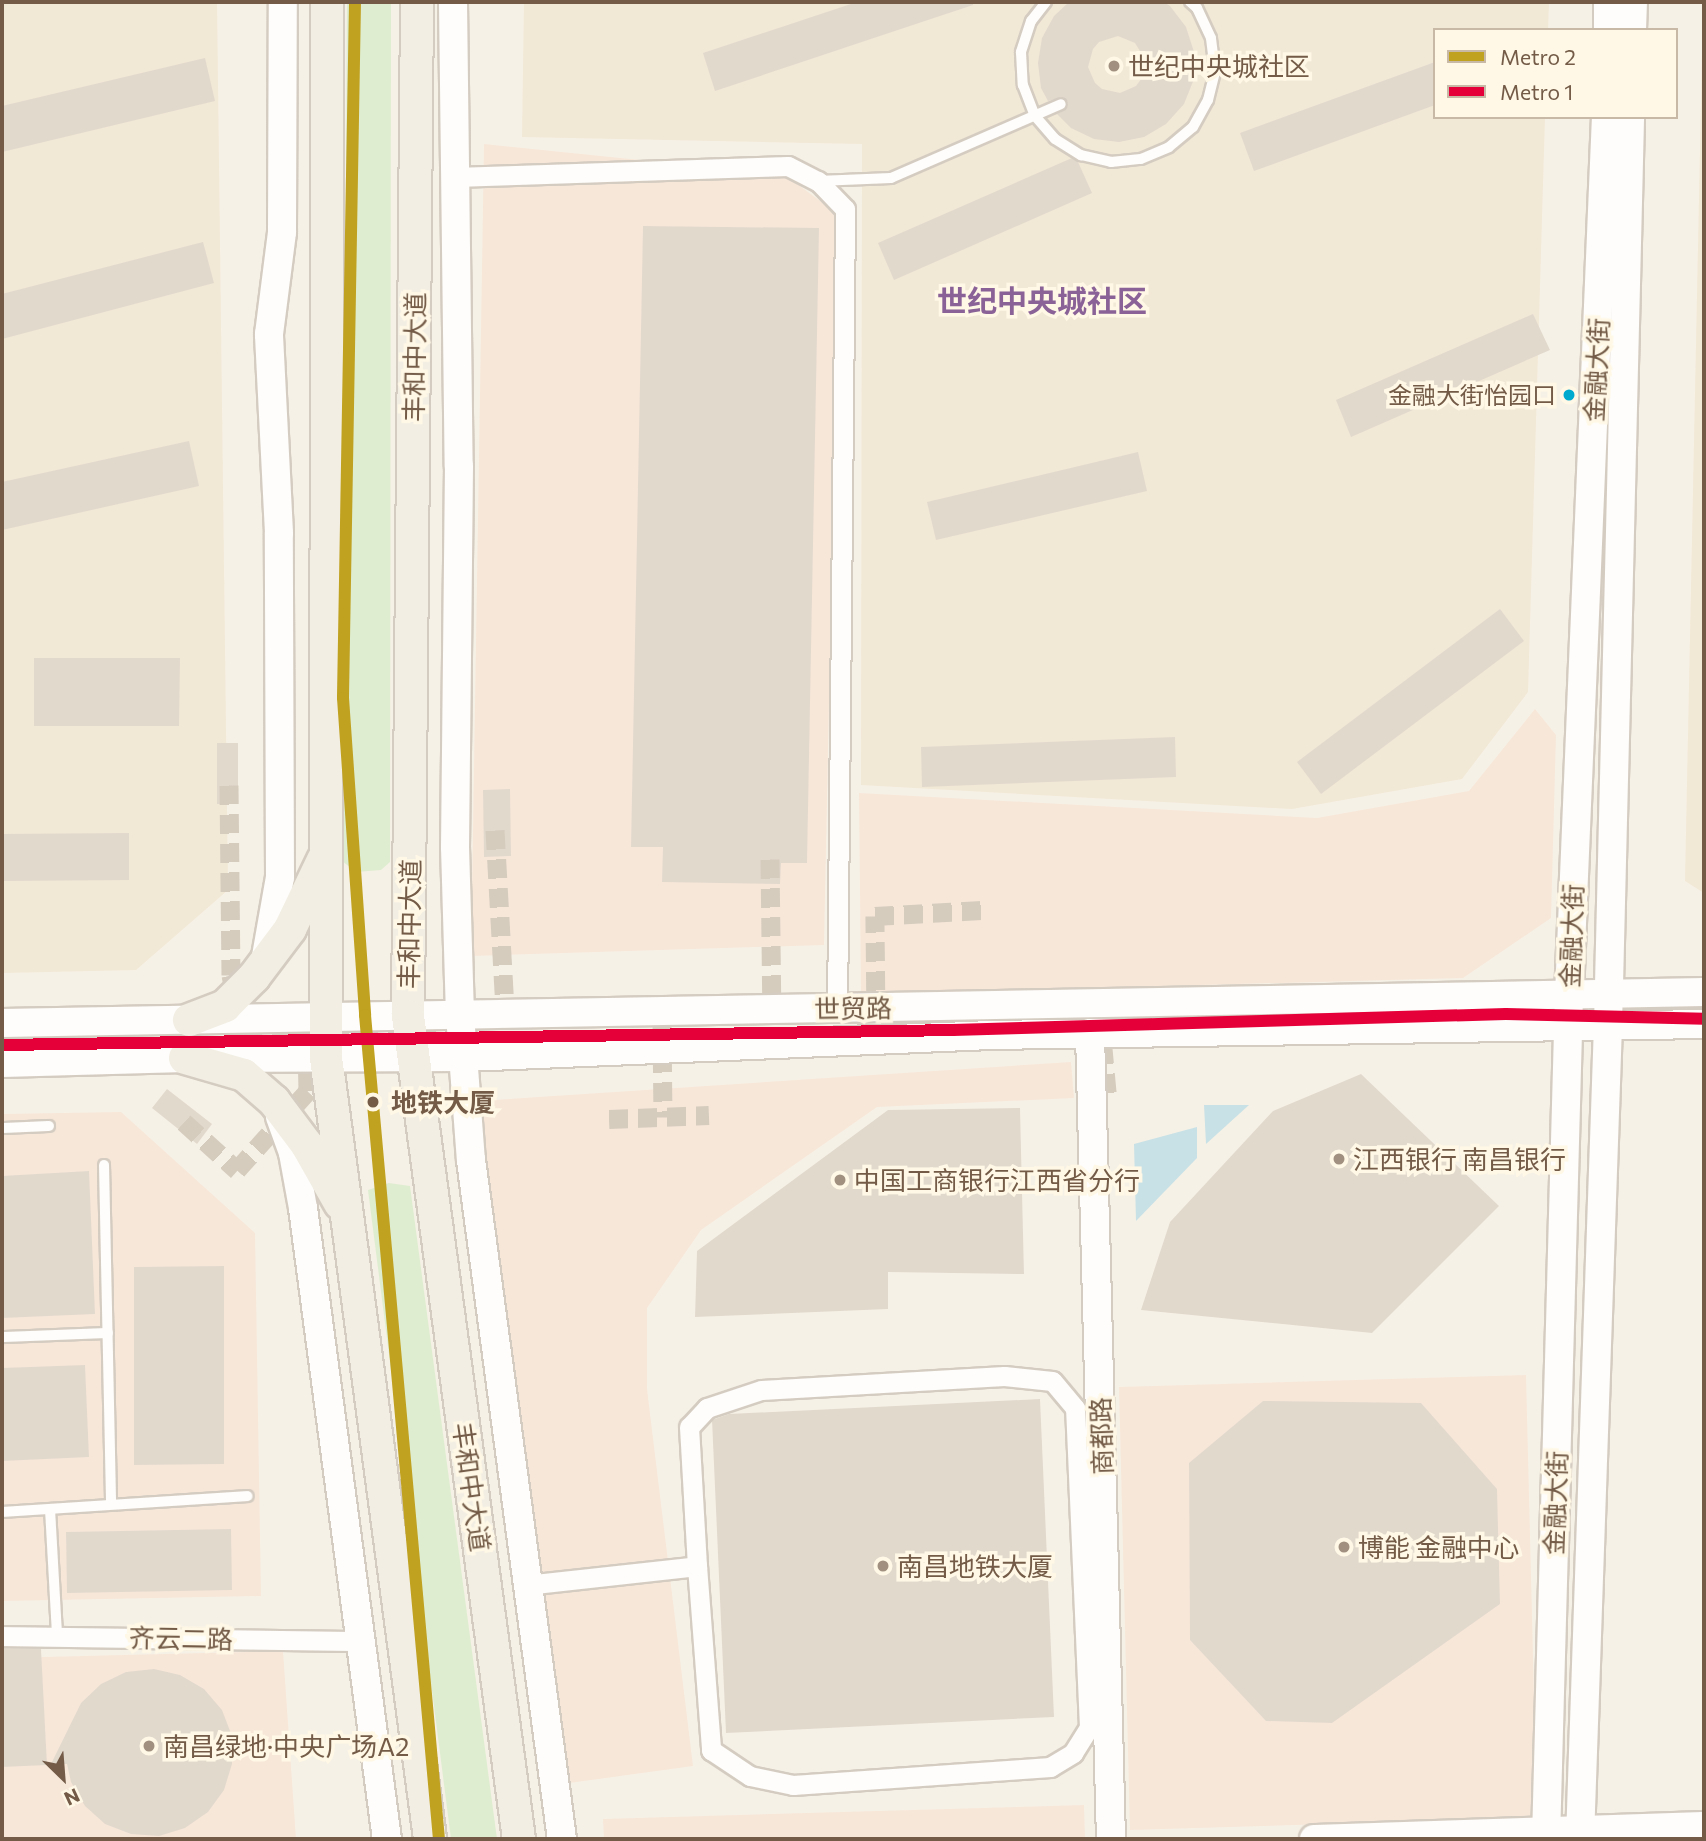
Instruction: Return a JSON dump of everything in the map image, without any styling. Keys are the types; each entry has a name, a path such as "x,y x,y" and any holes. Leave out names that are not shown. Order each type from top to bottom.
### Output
{"main road":[{"path":"265,962 280,877 279,533 269,334 282,232 283,2"},
{"path":"327,2 327,1058 430,1839"},
{"name":"丰和中大道","path":"417,2 408,1016 519,1839"},
{"path":"453,2 459,466 455,848 460,1015 466,1057 471,1160 562,1839"},
{"path":"1608,2 1608,28"},
{"path":"1632,28 1633,2"},
{"name":"金融大街","path":"1546,1835 1569,995 1606,119"},
{"name":"金融大街","path":"1581,1835 1609,994 1630,119"},
{"path":"189,1020 225,1006 265,962 290,929 326,852"},
{"name":"世贸路","path":"2,1023 1704,992"},
{"name":"世贸路","path":"2,1063 185,1058 466,1057 1090,1034 1704,1024"},
{"name":"商都路","path":"1090,1034 1111,1839"},
{"path":"185,1058 244,1075 274,1101 307,1145 349,1217"},
{"path":"274,1101 293,1153 303,1208 387,1839"},
{"path":"1314,1839 1581,1835 1704,1826"}],"street":[{"path":"455,177 788,166 818,181 845,209 837,1008"},
{"path":"1004,1376 1052,1381 1075,1408 1089,1727 1073,1753 1050,1767 793,1785 750,1776 711,1750 697,1566 689,1427 707,1408 761,1390 1004,1376"},
{"path":"526,1585 697,1566"},
{"name":"齐云二路","path":"2,1636 360,1641"}],"lane":[{"path":"1046,2 1031,21 1021,52 1023,85 1035,116 1055,139 1081,155 1101,159 1141,159 1169,147 1193,127 1208,100 1215,71 1211,38 1197,8 1190,2"},
{"path":"818,181 891,178 1061,104"},
{"path":"2,1128 49,1126"},
{"path":"104,1165 111,1504"},
{"path":"2,1337 108,1333"},
{"path":"2,1512 247,1496"},
{"path":"50,1508 57,1636"}],"shaded area":[{"path":"2,2 217,2 228,890 136,970 2,973"},
{"path":"524,2 1549,2 1548,28 1433,28 1433,119 1545,119 1528,692 1462,779 1292,809 861,785 862,144 522,137"},
{"path":"1704,2 1704,893 1685,881"},
{"path":"484,144 785,175 839,215 824,945 471,956"},
{"path":"1535,709 1556,735 1551,918 1463,978 861,994 859,793 1317,818 1469,791"},
{"path":"1071,1062 1074,1098 877,1107 701,1230 647,1308 647,1389 693,1766 562,1784 478,1101"},
{"path":"121,1112 255,1233 261,1596 2,1601 2,1114"},
{"path":"1526,1375 1537,1818 1130,1830 1119,1387"},
{"path":"283,1651 296,1839 2,1839 2,1658"},
{"path":"1084,1805 1085,1839 604,1839 603,1819"}],"green space":[{"path":"347,2 391,2 390,862 381,870 356,872 342,861"},
{"path":"389,1183 410,1186 497,1839 451,1839 368,1190"}],"water":[{"path":"1204,1105 1249,1105 1206,1144"},
{"path":"1197,1127 1197,1158 1136,1221 1134,1144"}],"building":[{"path":"857,2 973,2 973,5 715,91 703,53"},
{"path":"1069,2 1164,2 1170,6 1186,27 1194,52 1194,79 1184,104 1166,124 1144,137 1119,142 1094,139 1071,128 1057,114 1067,109 1068,102 1061,97 1048,101 1041,88 1038,63 1042,38 1054,16","holes":["1118,36 1135,43 1145,59 1142,78 1136,86 1120,93 1102,89 1095,83 1088,67 1093,49 1099,42"]},
{"path":"205,58 215,101 2,152 2,106"},
{"path":"1433,63 1433,106 1254,171 1240,133"},
{"path":"1072,158 1078,162 1092,193 894,280 878,243"},
{"path":"643,226 819,228 807,863 781,863 780,884 662,882 663,847 631,847"},
{"path":"203,242 214,283 2,339 2,294"},
{"path":"1533,314 1550,350 1351,437 1336,400"},
{"path":"189,441 199,486 2,530 2,482"},
{"path":"1138,452 1147,491 936,540 927,502"},
{"path":"1500,609 1524,641 1321,794 1297,762"},
{"path":"34,658 180,658 179,726 34,726"},
{"path":"1175,737 1176,777 922,787 921,747"},
{"path":"217,743 238,743 238,804 217,804"},
{"path":"510,789 511,856 484,857 483,790"},
{"path":"129,833 129,880 2,881 2,834"},
{"name":"江西银行 南昌银行","path":"1361,1074 1499,1206 1372,1333 1141,1310 1170,1222 1273,1111"},
{"path":"167,1089 212,1124 197,1144 152,1108"},
{"path":"1020,1108 1024,1274 888,1272 888,1309 695,1317 697,1251 888,1110"},
{"path":"89,1171 95,1314 2,1318 2,1176"},
{"path":"224,1266 224,1464 134,1465 134,1267"},
{"path":"85,1365 89,1457 2,1461 2,1368"},
{"name":"南昌地铁大厦","path":"1040,1399 1054,1717 726,1733 712,1420 729,1414"},
{"name":"博能 金融中心","path":"1263,1401 1421,1403 1497,1489 1500,1604 1332,1723 1266,1721 1190,1640 1189,1463"},
{"path":"231,1529 232,1590 67,1593 66,1532"},
{"path":"2,1648 41,1649 47,1765 2,1767"},
{"name":"南昌绿地·中央广场A2","path":"154,1669 180,1675 204,1689 222,1710 232,1736 232,1764 224,1790 208,1812 185,1828 159,1836 131,1834 105,1824 85,1806 71,1782 67,1764 51,1764 81,1703 101,1684 126,1672"}],"tunnel":[{"path":"229,785 231,975 243,1033 460,1028"},
{"path":"495,830 506,1026"},
{"path":"770,859 772,1020"},
{"path":"876,1019 875,916 982,910"},
{"path":"1075,1017 1100,1016 1108,1102"},
{"path":"662,1024 663,1117"},
{"path":"184,1122 237,1170 308,1091 307,1046"},
{"path":"609,1119 709,1115"}],"metro line":[{"name":"2","path":"355,2 343,698 365,1015 439,1839"},
{"name":"1","path":"2,1045 953,1030 1506,1014 1704,1019"}],"place":[{"name":"世纪中央城社区","path":"1114,66"},
{"name":"金融大街怡园口","path":"1569,395"},
{"name":"地铁大厦","path":"373,1102"},
{"name":"江西银行 南昌银行","path":"1339,1159"},
{"name":"中国工商银行江西省分行","path":"840,1180"},
{"name":"博能 金融中心","path":"1344,1547"},
{"name":"南昌地铁大厦","path":"883,1566"},
{"name":"南昌绿地·中央广场A2","path":"149,1746"}],"district":[{"name":"世纪中央城社区","path":"1042,300"}]}
